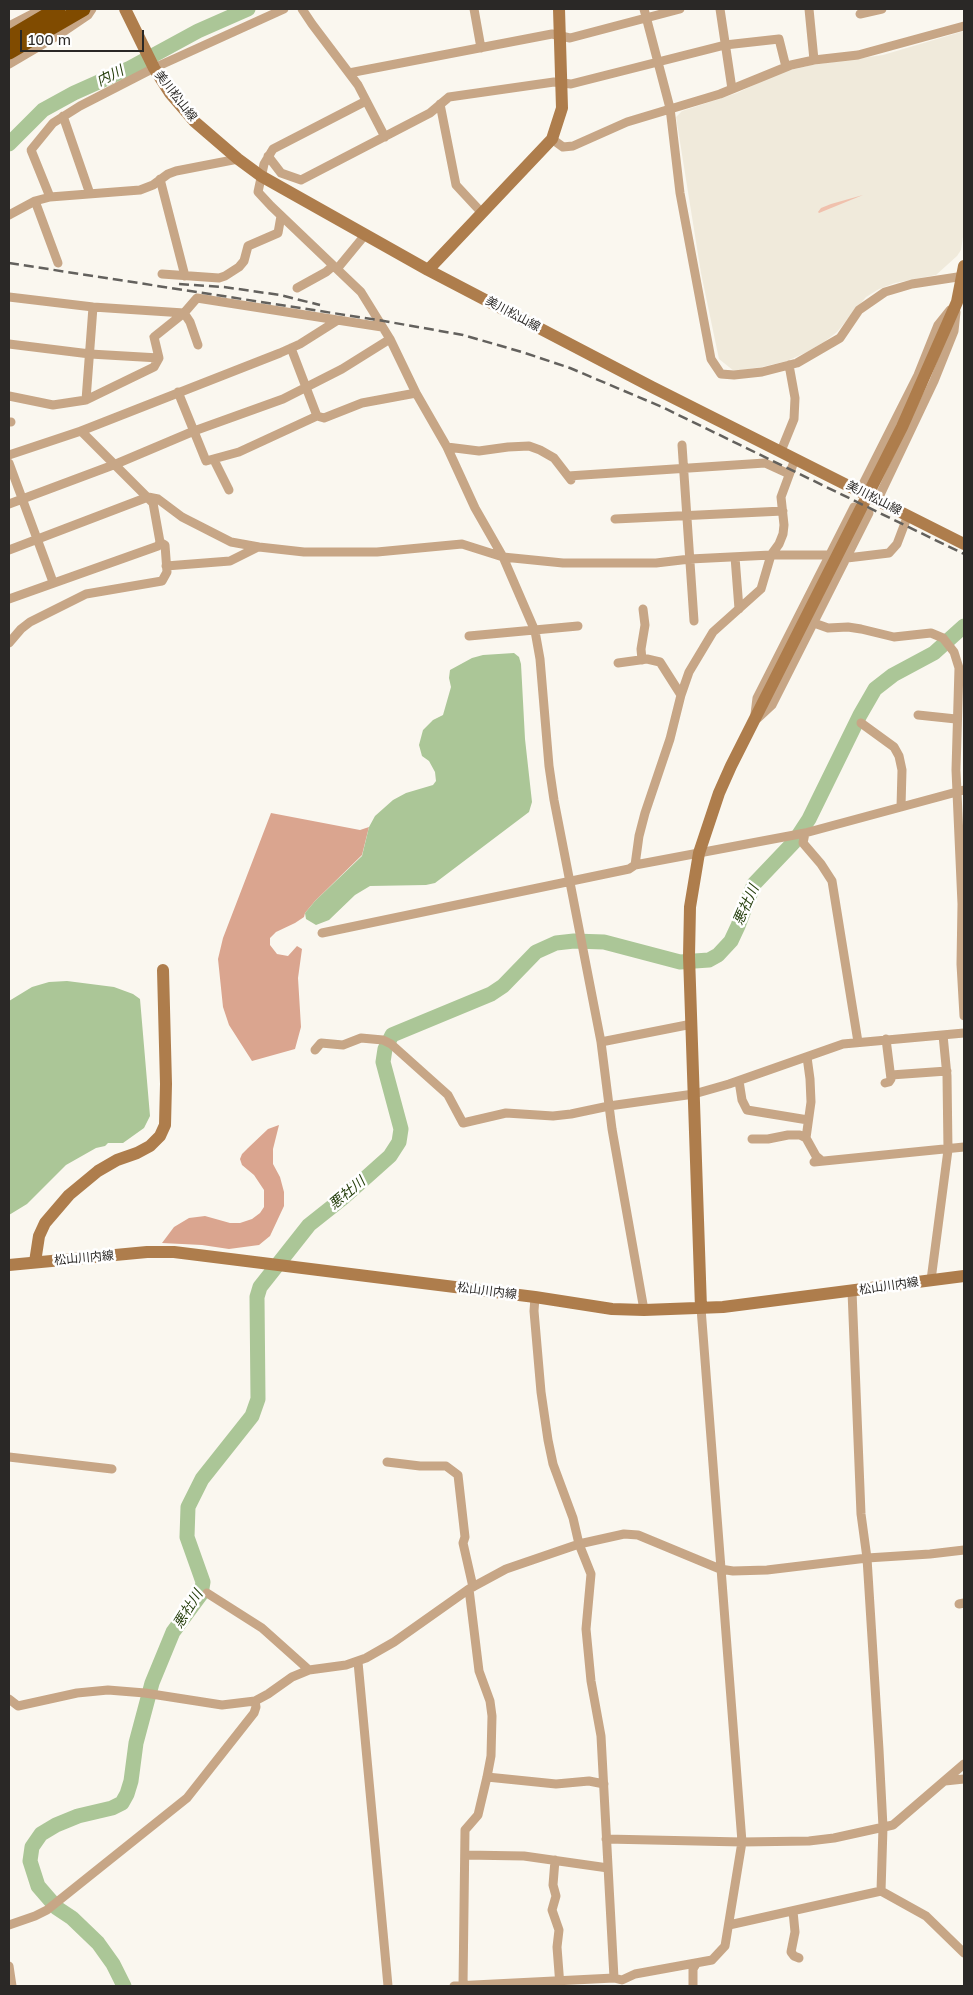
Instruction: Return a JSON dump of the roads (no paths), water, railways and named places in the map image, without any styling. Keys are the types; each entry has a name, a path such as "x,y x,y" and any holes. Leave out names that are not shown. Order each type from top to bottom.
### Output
{"highway":[{"path":"9,38 58,9"},
{"path":"9,52 83,9"}],"main road":[{"name":"美川松山線","path":"125,9 153,67 170,93 195,122 261,176 428,270 652,387 878,499 964,544"},
{"path":"428,270 552,139 562,108 559,9"},
{"path":"701,1308 689,956 690,907 699,853 719,793 831,560 902,427 957,302 963,273"},
{"path":"35,1262 39,1236 45,1223 69,1195 98,1171 116,1160 137,1153 150,1146 160,1136 165,1125 166,1084 163,970"},
{"name":"松山川内線","path":"9,1265 147,1252 174,1252 535,1297 612,1309 644,1310 723,1308 964,1276"}],"street":[{"path":"9,26 42,9"},
{"path":"9,64 60,34 88,15 92,9"},
{"path":"50,197 31,150 53,123 153,67 284,9"},
{"path":"474,9 481,48"},
{"path":"644,9 670,108 680,193 711,359 722,374 734,375 762,372 797,363 840,338 859,310 885,292 963,273"},
{"path":"349,73 552,34 570,38 680,9"},
{"path":"720,9 732,89"},
{"path":"808,9 814,60"},
{"path":"860,14 882,9"},
{"path":"306,10 312,24 358,85 385,138"},
{"path":"552,139 563,147 573,146 627,122 732,89 786,67 814,60 858,55 964,26"},
{"path":"268,156 281,172 302,180 430,113 449,97 554,82 572,84 725,45 779,39 786,67"},
{"path":"366,101 273,149 268,156 261,176 258,192 361,292 390,339 416,393 447,446 476,508 503,557 535,631 540,659 549,766 569,881 601,1042 609,1106 644,1310"},
{"path":"440,104 456,186 482,213"},
{"path":"63,116 90,194"},
{"path":"9,215 35,201 50,197 140,190 153,185 168,174 176,171 238,159"},
{"path":"160,180 186,276"},
{"path":"35,201 58,263"},
{"path":"162,274 218,278 232,272 244,261 248,246 278,233 281,216"},
{"path":"297,288 335,267 365,235"},
{"path":"9,297 93,307 184,313"},
{"path":"9,396 53,405 86,400 154,367 159,358 154,337 184,313 197,298 382,327"},
{"path":"860,490 918,375 938,325 957,302"},
{"path":"878,499 934,380 954,331 957,302"},
{"path":"86,400 93,307"},
{"path":"184,313 190,322 198,345"},
{"path":"9,454 81,431 291,348 338,320"},
{"path":"9,504 283,399 306,388 390,339"},
{"path":"9,344 90,354 159,358"},
{"path":"291,348 317,416"},
{"path":"781,451 794,419 795,398 789,365"},
{"path":"178,392 206,462 238,452 317,416 324,418 362,403 416,393"},
{"path":"9,643 30,622 86,594 162,581 167,572 164,545 160,542 153,503 81,431"},
{"path":"682,445 694,621"},
{"path":"447,446 479,452 508,446 528,446 554,458 570,478 765,463 789,474"},
{"path":"635,865 639,836 645,813 670,739 680,695 689,672 713,632 761,588 771,555 783,534 781,497 795,459"},
{"path":"214,460 229,490"},
{"path":"9,463 24,499 53,582"},
{"path":"9,550 148,497 158,499 182,517 231,542 259,547 304,552 377,552 462,544 503,557 563,564 656,563 690,559 771,555 831,560 889,553 897,544 908,515"},
{"path":"831,560 844,526 854,507"},
{"path":"615,519 783,511"},
{"path":"754,722 772,704 869,513"},
{"path":"844,526 850,523 856,525 859,534"},
{"path":"9,599 158,546 160,542"},
{"path":"166,566 230,561 259,547"},
{"path":"735,557 739,609"},
{"path":"642,660 641,649 645,625 643,609"},
{"path":"814,623 828,628 848,627 894,637 931,633 943,638 952,648 959,668 956,718 960,730 956,770 961,791 964,1016"},
{"path":"469,636 578,626"},
{"path":"618,663 642,660 660,662 680,695"},
{"path":"918,716 956,718"},
{"path":"861,723 894,747 899,756 902,770 901,807"},
{"path":"322,933 629,869 635,865 800,833 961,791"},
{"path":"800,833 803,843 821,864 832,881 858,1042"},
{"path":"601,1042 692,1024"},
{"path":"316,1050 320,1043 343,1045 361,1038 387,1042 448,1095 463,1123 506,1112 553,1116 694,1094 739,1081 843,1044 964,1033"},
{"path":"931,1280 948,1150 947,1071 943,1035"},
{"path":"885,1083 889,1082 891,1075 886,1039"},
{"path":"807,1057 811,1102 806,1138 818,1162 964,1147"},
{"path":"891,1075 947,1071"},
{"path":"739,1081 742,1100 747,1110 808,1120"},
{"path":"752,1139 768,1139 788,1135 806,1138"},
{"path":"852,1291 854,1308 856,1435 860,1504 867,1558 883,1827 881,1891"},
{"path":"535,1297 534,1311 541,1392 548,1440 553,1464 573,1518 579,1544 591,1574 586,1629 591,1681 601,1736 608,1868 619,1981"},
{"path":"454,1986 619,1981 635,1974 712,1960 725,1946 742,1842 701,1308"},
{"path":"9,1457 112,1469"},
{"path":"387,1462 420,1466 446,1466 458,1475 465,1537 463,1543 471,1588 480,1671 490,1701 492,1716 491,1756 487,1777 478,1815 465,1830 464,1986"},
{"path":"9,1699 14,1706 93,1691 108,1690 150,1694 222,1705 255,1701 292,1677 310,1670 358,1662 394,1642 471,1588 506,1569 579,1544 624,1534 638,1535 720,1569 733,1571 767,1570 867,1558 964,1550"},
{"path":"207,1593 262,1628 310,1670"},
{"path":"358,1662 388,1986"},
{"path":"9,1925 46,1910 187,1798 254,1713 255,1701"},
{"path":"606,1839 742,1842 809,1841 834,1838 893,1825 964,1764"},
{"path":"487,1777 556,1784 590,1782 604,1784"},
{"path":"945,1781 964,1779"},
{"path":"465,1855 524,1856 608,1868"},
{"path":"555,1860 553,1885 556,1896 552,1910 560,1930 557,1947 559,1983"},
{"path":"729,1925 881,1891 926,1916 964,1953"},
{"path":"793,1911 794,1932 791,1952 799,1958"},
{"path":"693,1986 693,1969 696,1964"},
{"path":"9,1966 12,1986"}],"waterway":[{"name":"内川","path":"9,144 43,110 74,93 130,68 198,31 248,9"},
{"name":"悪社川","path":"124,1986 113,1964 98,1943 72,1918 57,1908 38,1886 30,1861 32,1847 41,1834 56,1825 78,1816 112,1808 122,1803 127,1794 131,1781 136,1743 152,1683 173,1632 201,1594 203,1582 187,1537 188,1507 202,1479 252,1416 258,1399 257,1297 260,1287 309,1225 390,1156 399,1142 401,1129 383,1062 385,1049 392,1035 491,994 503,986 536,952 556,943 574,941 604,942 680,962 709,960 718,955 731,941 754,884 794,842 809,819 860,715 875,689 893,675 934,653 964,626"}],"railway":[{"path":"9,263 378,320 463,335 522,352 570,368 662,407 964,554"},
{"path":"179,284 224,287 280,295 320,305"}]}
